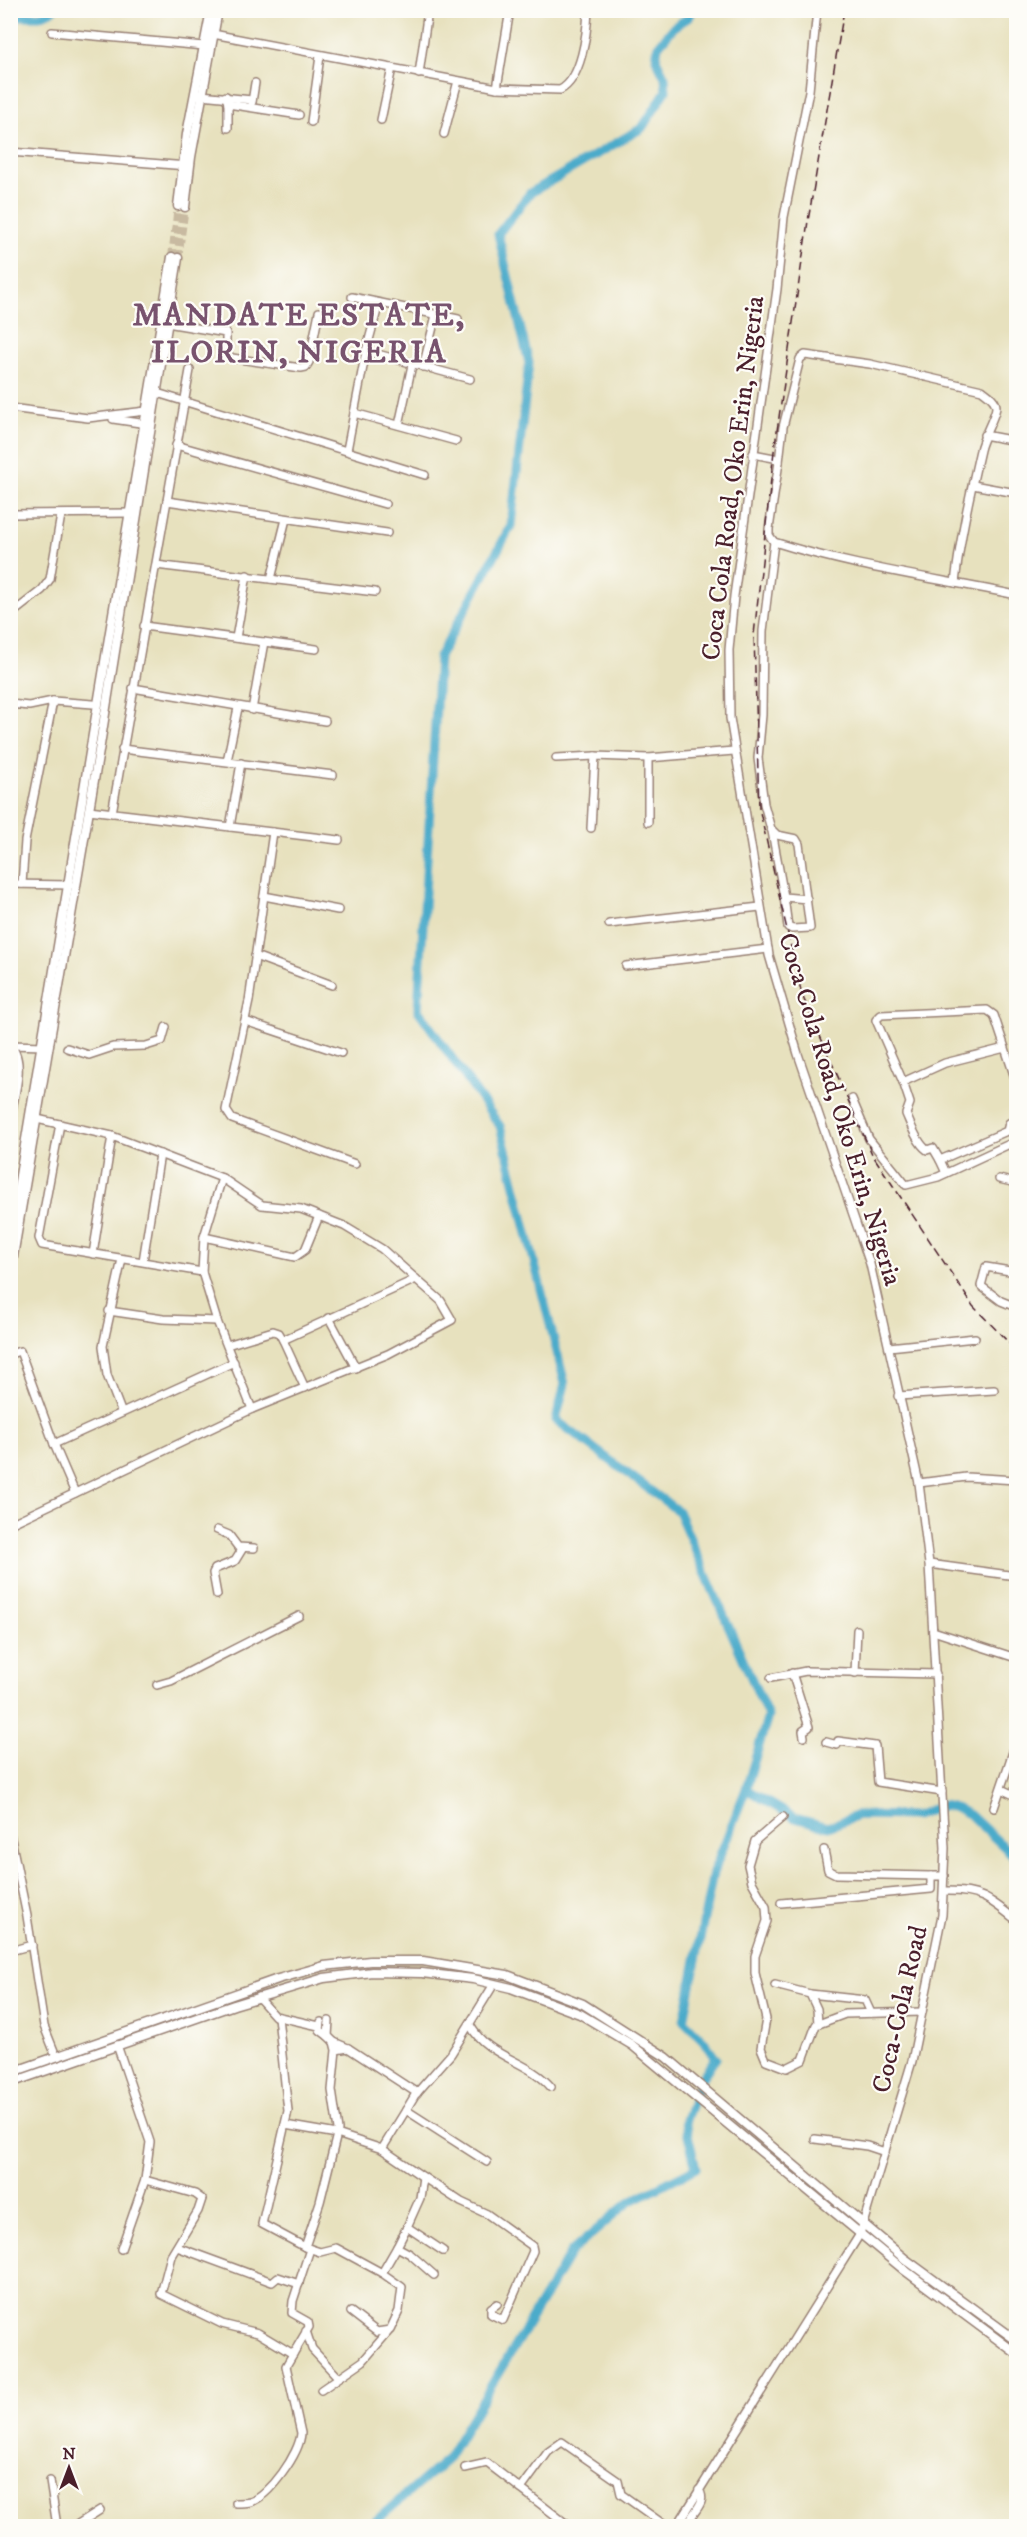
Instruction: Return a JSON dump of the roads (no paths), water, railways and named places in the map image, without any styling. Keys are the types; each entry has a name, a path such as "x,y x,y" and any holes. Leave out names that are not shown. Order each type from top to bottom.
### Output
{"main road":[{"path":"182,207 204,46 212,10"},
{"path":"187,166 218,10"},
{"path":"10,1274 37,1119 70,885 132,513 148,424 157,393 175,258 146,411 148,424"},
{"path":"10,1236 89,810 126,587 132,513"},
{"path":"10,2073 304,1971 345,1964 396,1960 451,1964 481,1969 554,1991 613,2020 666,2057 944,2289 1017,2340"},
{"path":"10,2083 258,1997 324,1978 372,1972 422,1973 494,1984 551,2001 606,2028 632,2045 860,2234 948,2304 1017,2353"}],"street":[{"path":"419,74 428,10"},
{"path":"497,88 510,10"},
{"path":"213,34 497,88 560,90 567,87 578,62 588,10"},
{"name":"Coca Cola Road, Oko Erin, Nigeria","path":"817,10 809,91 784,217 777,288 753,454 729,650 730,718 768,949 794,1044 870,1264 919,1483 929,1564 942,1796"},
{"path":"52,32 204,46"},
{"path":"311,122 320,56"},
{"path":"381,120 392,68"},
{"path":"444,134 458,81"},
{"path":"251,103 255,83"},
{"path":"201,95 226,96 299,115"},
{"path":"226,96 228,128"},
{"path":"228,104 251,103"},
{"path":"10,152 187,166"},
{"path":"352,297 458,319"},
{"path":"347,450 366,351 379,303"},
{"path":"168,323 226,333 226,353 232,358 301,368 306,367 309,362 319,312"},
{"path":"423,367 436,315"},
{"path":"366,351 470,379"},
{"path":"955,583 959,546 984,435 996,409 994,401 982,390 870,364 805,355 800,359 783,427 769,529 769,535 774,542 865,567 915,573 955,583 1017,595"},
{"path":"399,425 412,365"},
{"path":"112,813 190,370"},
{"path":"157,393 425,475"},
{"path":"10,408 148,424"},
{"path":"108,418 146,411"},
{"path":"354,413 456,441"},
{"path":"984,435 1017,441"},
{"path":"176,445 385,504"},
{"path":"753,454 774,458 779,462"},
{"path":"973,485 1017,493"},
{"path":"167,501 387,533"},
{"path":"10,514 132,513"},
{"path":"10,615 42,590 50,579 61,515"},
{"path":"271,579 286,519"},
{"path":"771,829 777,835 798,840 810,928 792,929 788,927 785,918 775,834 771,829 764,804 758,741 762,715 764,609 774,542"},
{"path":"156,565 375,592"},
{"path":"236,638 247,575"},
{"path":"144,626 316,649"},
{"path":"252,710 264,642"},
{"path":"133,688 238,708 326,721"},
{"path":"22,884 25,841 53,701"},
{"path":"10,704 29,706 53,701 93,704"},
{"path":"227,761 238,708"},
{"path":"122,750 333,775"},
{"path":"556,758 595,756 648,758 734,751"},
{"path":"591,828 595,756"},
{"path":"648,758 648,822"},
{"path":"230,827 241,763"},
{"path":"89,810 339,840"},
{"path":"273,832 245,1021 228,1115 355,1164"},
{"path":"10,884 70,885"},
{"path":"264,896 338,910"},
{"path":"784,897 807,899"},
{"path":"609,924 760,907"},
{"path":"626,966 768,949"},
{"path":"255,956 332,985"},
{"path":"946,1173 933,1148 927,1150 922,1147 906,1114 910,1103 903,1082 876,1024 877,1016 987,1010 994,1015 1017,1081"},
{"path":"245,1021 341,1053"},
{"path":"67,1048 89,1055 113,1047 154,1044 162,1041 166,1027"},
{"path":"10,1045 46,1046"},
{"path":"10,1045 16,1051 19,1061 10,1119"},
{"path":"903,1082 945,1063 1005,1048"},
{"path":"852,1099 869,1139 901,1181 910,1185 946,1173 1017,1141"},
{"path":"10,1524 252,1409 356,1368 452,1320 441,1301 371,1240 300,1209 262,1205 222,1178 112,1136 37,1119"},
{"path":"940,1160 1007,1131 1009,1123 1017,1119"},
{"path":"60,1124 40,1242 93,1254 202,1272"},
{"path":"93,1254 112,1136"},
{"path":"144,1261 160,1154"},
{"path":"222,1178 204,1237 202,1272 217,1321 252,1409"},
{"path":"999,1179 1017,1183"},
{"path":"204,1237 295,1257 305,1250 319,1216"},
{"path":"121,1411 107,1375 103,1346 122,1259"},
{"path":"1017,1272 986,1268 981,1286 1001,1301 1017,1307"},
{"path":"283,1340 416,1279"},
{"path":"109,1311 163,1319 217,1321"},
{"path":"329,1318 356,1368"},
{"path":"227,1345 273,1331 279,1333 305,1388"},
{"path":"889,1347 975,1338"},
{"path":"10,1354 20,1351 54,1444 75,1493"},
{"path":"54,1444 121,1411 234,1362"},
{"path":"898,1396 994,1390"},
{"path":"919,1483 966,1477 1017,1480"},
{"path":"217,1530 229,1535 238,1547 254,1548"},
{"path":"217,1595 213,1573 215,1569 235,1561 243,1548"},
{"path":"929,1564 1017,1576"},
{"path":"157,1685 171,1681 298,1616"},
{"path":"855,1673 857,1630"},
{"path":"933,1630 1017,1658"},
{"path":"792,1673 809,1727 803,1731 804,1737"},
{"path":"771,1678 792,1673 936,1674"},
{"path":"826,1742 837,1745 838,1741 875,1746 878,1782 942,1796"},
{"path":"994,1808 1017,1743"},
{"path":"1001,1789 1017,1796"},
{"name":"Coca-Cola Road","path":"860,2234 912,2061 942,1916 944,1875 942,1796"},
{"path":"783,1817 755,1841 748,1865 752,1882 766,1906 767,1922 755,1956 755,1973 766,2019 761,2048 766,2060 787,2068 803,2060 818,2024 817,2009 810,1994"},
{"path":"10,1834 32,1945 44,2026 56,2056"},
{"path":"824,1850 828,1870 836,1874 944,1875"},
{"path":"781,1903 931,1889 931,1876"},
{"path":"944,1891 967,1890 978,1893 992,1900 1017,1920"},
{"path":"10,1951 32,1945"},
{"path":"382,2149 417,2093 451,2054 494,1984"},
{"path":"775,1985 810,1994 865,2000 870,2013"},
{"path":"258,1997 278,2017 323,2023 328,2036 339,2047 417,2093"},
{"path":"818,2024 845,2014 922,2012"},
{"path":"278,2017 288,2111 275,2158 262,2224 320,2252 336,2248 382,2273 402,2287 399,2311 390,2330 363,2361 321,2390"},
{"path":"470,2025 477,2037 487,2046 538,2076 551,2087"},
{"path":"117,2045 150,2142 144,2180 121,2249"},
{"path":"236,2503 253,2501 289,2467 300,2444 300,2424 286,2366 306,2331 308,2322 292,2313 337,2134 338,2126 332,2090 339,2047"},
{"path":"406,2110 487,2162"},
{"path":"285,2125 337,2134 382,2149 461,2202 487,2214 532,2246 533,2251 503,2320 491,2314 491,2308 496,2304"},
{"path":"815,2139 867,2146 885,2152"},
{"path":"382,2273 420,2198 423,2177"},
{"path":"144,2180 180,2189 202,2199 171,2256 161,2294 222,2324 258,2333 293,2354"},
{"path":"406,2227 443,2251"},
{"path":"677,2526 860,2234"},
{"path":"177,2247 272,2282 278,2277 299,2284"},
{"path":"397,2247 410,2254 434,2275"},
{"path":"351,2312 377,2332 390,2330"},
{"path":"306,2331 312,2349 338,2377"},
{"path":"521,2489 548,2452 562,2442 618,2481 621,2494 666,2526"},
{"path":"465,2468 487,2463 569,2526"},
{"path":"50,2481 57,2526"},
{"path":"694,2526 690,2520 701,2505 702,2495 699,2490"},
{"path":"75,2526 100,2510"}],"waterway":[{"path":"10,16 40,16 53,10"},
{"path":"370,2526 447,2459 571,2252 629,2202 696,2168 685,2122 702,2077 716,2058 704,2041 684,2021 713,1873 746,1789 768,1716 678,1511 556,1420 565,1384 500,1126 418,1010 439,657 511,526 529,363 498,234 530,193 642,128 666,91 665,77 656,59 658,46 675,26 688,18 692,10"},
{"path":"746,1789 795,1818 828,1827 858,1815 915,1816 944,1805 970,1815 1016,1858"}],"tunnel":[{"path":"172,257 178,206"},
{"path":"178,258 185,207"}],"railway":[{"path":"844,10 808,221 774,451 754,635 759,808 802,995 872,1154 973,1306 1016,1350"}],"district":[{"name":"MANDATE ESTATE, ILORIN, NIGERIA","path":"299,332"}]}
